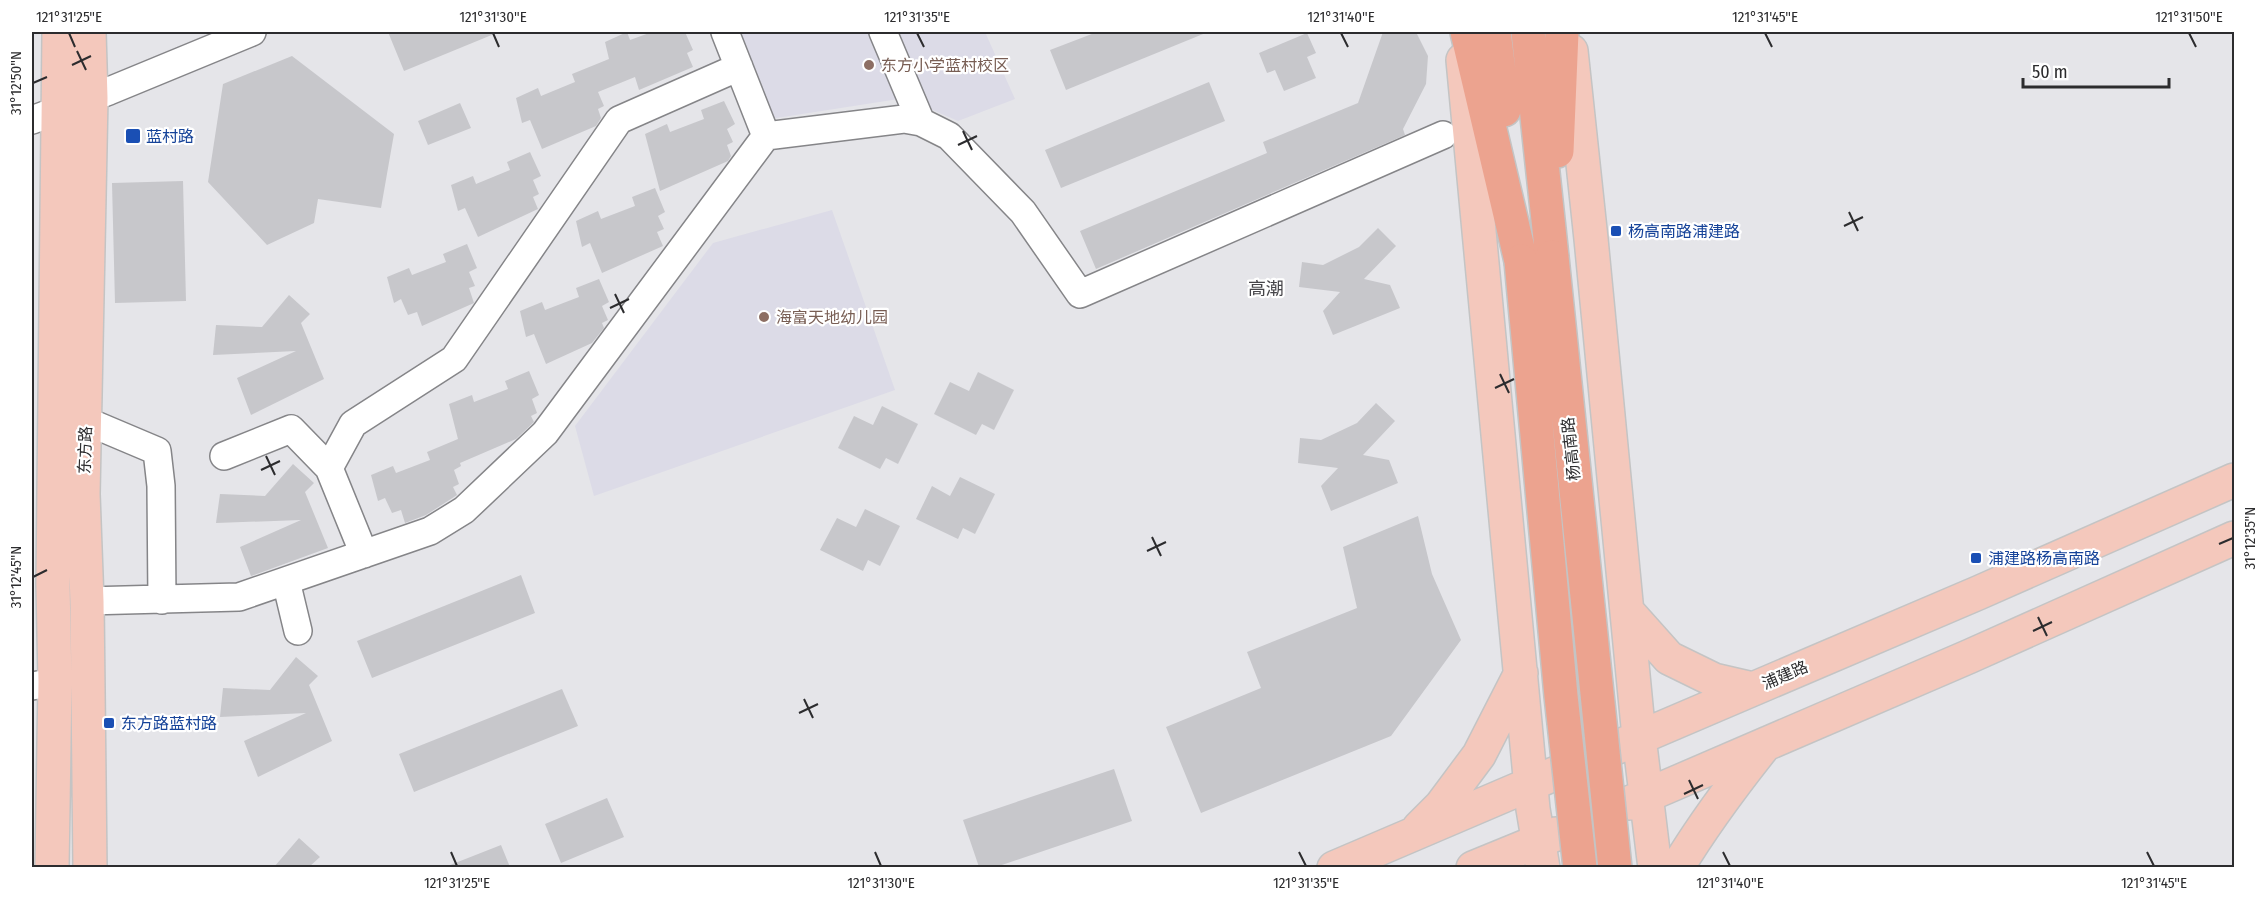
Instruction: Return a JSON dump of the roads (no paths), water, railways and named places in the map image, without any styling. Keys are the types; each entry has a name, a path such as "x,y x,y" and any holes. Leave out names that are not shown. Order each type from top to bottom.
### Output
{"highway":[{"path":"1467,32 1536,259"},
{"name":"杨高南路","path":"1494,32 1536,259 1615,867"},
{"name":"杨高南路","path":"1528,32 1536,259 1562,696 1580,867"},
{"path":"1536,259 1562,32"}],"main road":[{"name":"东方路","path":"52,867 43,684 53,584 45,115 58,32"},
{"name":"东方路","path":"89,32 91,98 83,494 87,601 90,867"},
{"path":"1460,32 1540,855"},
{"path":"1569,32 1592,239 1639,737 1656,867"},
{"name":"浦建路","path":"1334,867 1532,784 2235,480"},
{"path":"1473,867 1540,855 1648,795 2235,538"},
{"path":"1627,611 1669,658 1714,680 1753,689"},
{"path":"1412,834 1441,806 1479,755 1521,673"},
{"path":"1677,867 1727,794 1766,744"}],"street":[{"path":"45,115 252,32"},
{"path":"725,32 766,136"},
{"path":"883,32 921,122"},
{"path":"329,468 353,424 454,359 619,120 739,67"},
{"path":"87,601 239,597 430,531 464,510 546,433 766,136 904,119 921,122 949,136 1023,212 1080,294 1443,135"},
{"path":"86,421 157,451 161,486 162,600"},
{"path":"224,456 291,429 329,468 364,554"},
{"path":"286,581 298,631"}],"place":[{"name":"东方小学蓝村校区","path":"869,65"},
{"name":"蓝村路","path":"133,136"},
{"name":"杨高南路浦建路","path":"1616,231"},
{"name":"海富天地幼儿园","path":"764,317"},
{"name":"浦建路杨高南路","path":"1976,558"},
{"name":"东方路蓝村路","path":"109,723"}],"district":[{"name":"高潮","path":"1266,289"}]}
